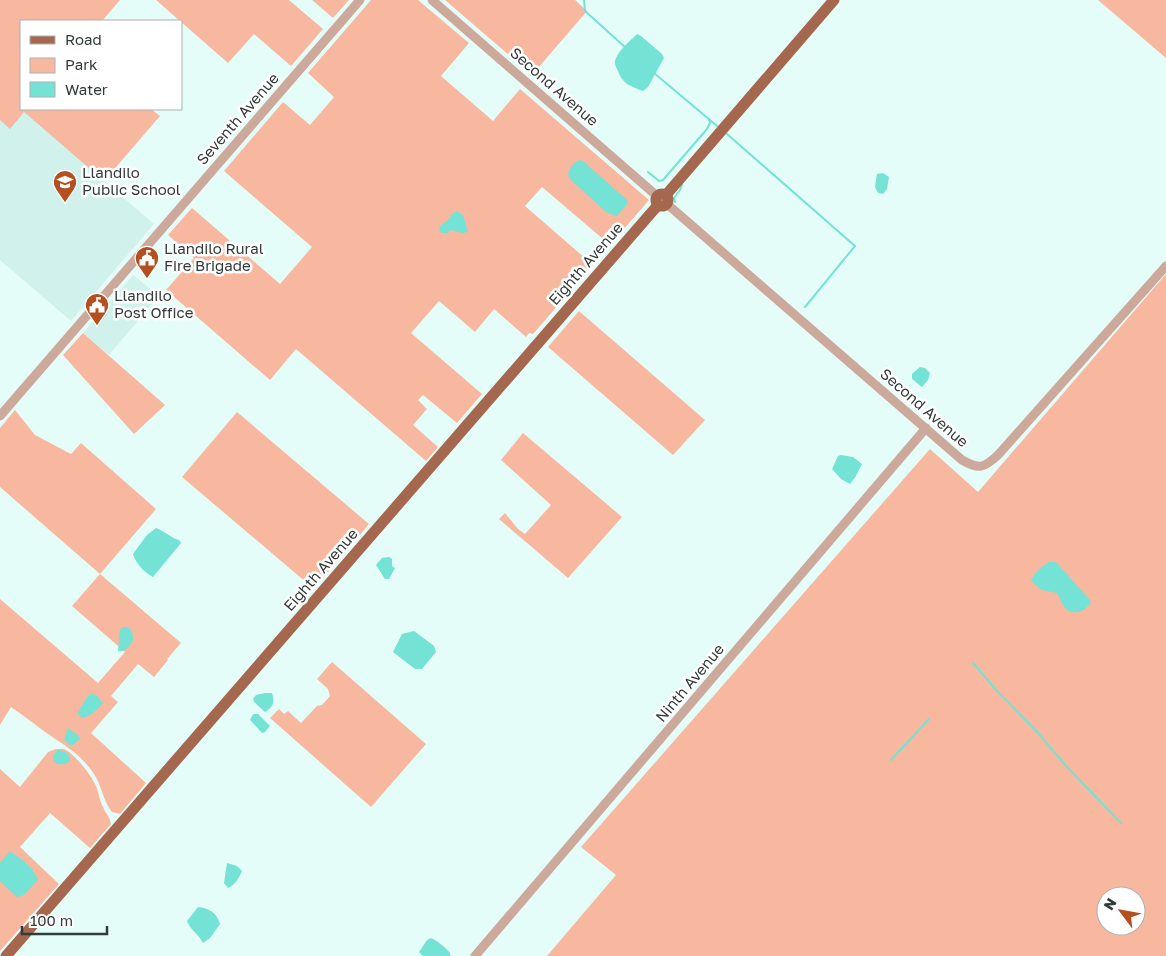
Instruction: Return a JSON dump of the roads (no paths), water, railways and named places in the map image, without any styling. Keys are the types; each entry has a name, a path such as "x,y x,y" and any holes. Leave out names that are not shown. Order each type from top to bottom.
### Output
{"main road":[{"name":"Eighth Avenue","path":"6,956 834,0"}],"street":[{"name":"Seventh Avenue","path":"0,416 360,0"},
{"name":"Second Avenue","path":"432,0 962,460 972,465 987,464 998,455 1166,266"},
{"name":"Ninth Avenue","path":"475,956 926,428"}],"water":[{"path":"637,34 662,54 664,58 648,87 643,91 624,81 615,64 615,59 620,51"},
{"path":"580,160 627,200 628,203 617,216 606,212 570,179 568,174 570,169"},
{"path":"883,173 889,177 887,189 883,194 878,193 875,187 877,174"},
{"path":"457,211 463,215 468,232 462,233 451,230 447,233 442,233 439,230 440,226"},
{"path":"920,367 925,368 930,373 928,380 922,387 912,379 912,374"},
{"path":"838,456 853,457 862,464 850,484 841,479 832,469"},
{"path":"156,528 179,540 181,543 153,577 146,573 133,554 147,535"},
{"path":"389,557 392,559 392,566 395,568 389,579 385,579 376,565 382,558"},
{"path":"1049,562 1056,562 1089,599 1091,602 1085,609 1077,612 1069,611 1063,605 1057,593 1042,590 1031,581 1038,570"},
{"path":"123,627 131,631 133,641 125,650 118,651 120,630"},
{"path":"414,631 434,646 436,652 422,669 415,669 393,652 402,634"},
{"path":"92,693 103,703 94,712 82,718 78,712 87,697"},
{"path":"272,693 273,704 265,712 253,699 256,695"},
{"path":"254,714 258,714 270,726 265,732 262,733 250,720"},
{"path":"68,728 79,736 80,739 73,745 64,740"},
{"path":"58,750 67,753 70,761 61,764 55,762 53,757"},
{"path":"10,851 30,867 38,880 24,895 17,897 0,881 0,863"},
{"path":"227,863 237,866 242,871 233,885 228,888 224,883"},
{"path":"198,907 212,912 220,924 210,938 203,943 187,921"},
{"path":"431,938 439,942 450,953 450,956 423,956 419,952 427,940"}],"waterway":[{"path":"584,0 585,11 626,48"},
{"path":"654,73 717,126"},
{"path":"648,172 659,181 663,180 707,129 710,123 709,119"},
{"path":"727,134 855,246 805,307"},
{"path":"675,202 674,198 682,185"},
{"path":"973,663 1067,767 1121,823"},
{"path":"891,760 929,719"}],"place":[{"name":"Llandilo Public School","path":"65,203"},
{"name":"Llandilo Rural Fire Brigade","path":"147,279"},
{"name":"Llandilo Post Office","path":"97,326"}]}
